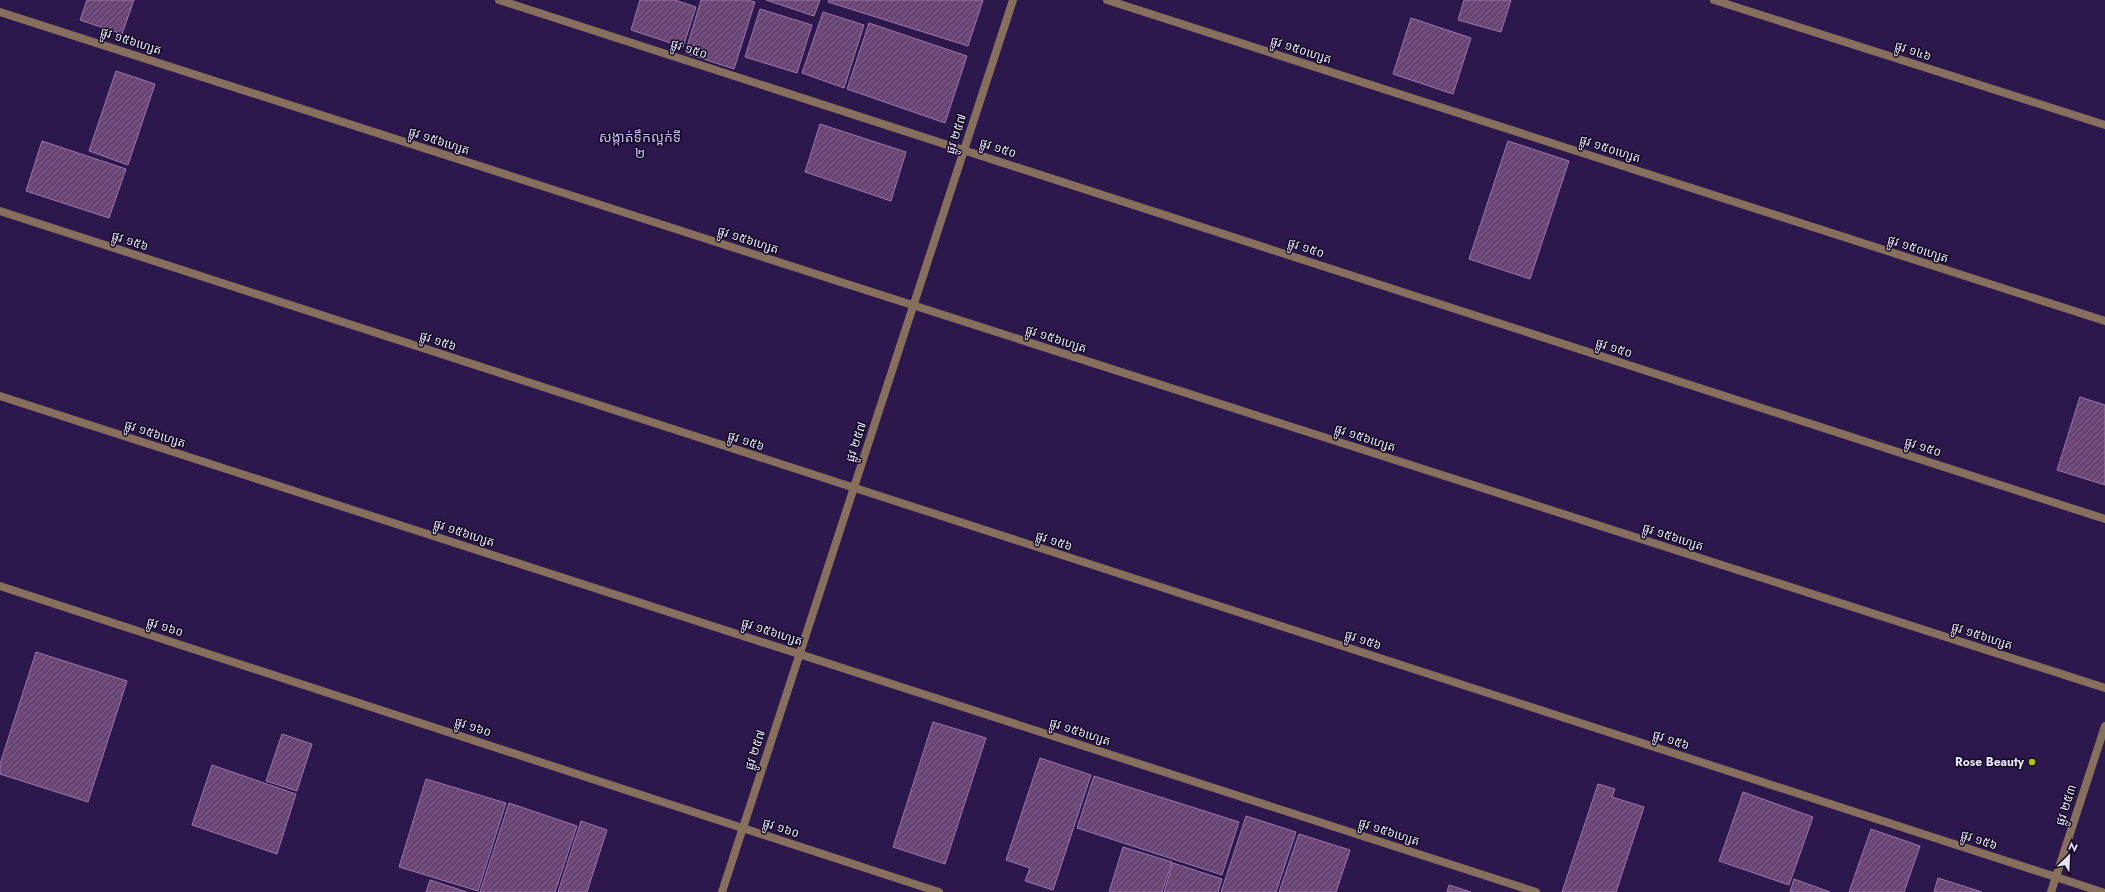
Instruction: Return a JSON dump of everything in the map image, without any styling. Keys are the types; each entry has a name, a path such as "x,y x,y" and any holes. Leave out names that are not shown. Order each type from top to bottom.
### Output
{"street":[{"name":"ផ្លូវ ១៥០","path":"500,0 2105,519"},
{"name":"ផ្លូវ ២៥៧","path":"722,892 1013,0"},
{"name":"ផ្លូវ ១៥០ហ្សេត","path":"1107,0 2105,321"},
{"name":"ផ្លូវ ១៤៦","path":"1714,0 2105,125"},
{"name":"ផ្លូវ ១៥៦ហ្សេត","path":"0,12 2105,688"},
{"name":"ផ្លូវ ១៥៦","path":"0,211 2102,892"},
{"name":"ផ្លូវ ១៥៦ហ្សេត","path":"0,396 800,653 1536,892"},
{"name":"ផ្លូវ ១៦០","path":"0,586 939,892"},
{"name":"ផ្លូវ ២៥៣","path":"2051,892 2105,726"}],"building":[{"path":"87,0 134,0 122,34 80,20"},
{"path":"640,0 675,0 696,7 683,47 631,30"},
{"path":"701,0 748,0 755,2 734,69 685,53"},
{"path":"766,0 820,0 814,16"},
{"path":"829,0 983,0 968,46 828,2"},
{"path":"1464,0 1511,0 1501,32 1458,20"},
{"path":"760,9 812,25 797,73 745,57"},
{"path":"823,12 864,25 844,88 802,73"},
{"path":"1411,18 1471,38 1453,94 1393,74"},
{"path":"869,23 967,56 945,123 847,89"},
{"path":"116,71 155,84 128,165 89,151"},
{"path":"820,124 906,152 891,201 805,172"},
{"path":"42,141 126,169 109,218 26,191"},
{"path":"1508,141 1569,161 1530,279 1469,259"},
{"path":"2080,397 2105,405 2105,485 2057,470"},
{"path":"36,652 127,681 88,802 0,774 0,764"},
{"path":"933,722 986,738 945,864 893,847"},
{"path":"282,734 312,744 297,791 266,781"},
{"path":"1040,758 1091,775 1053,890 1025,881 1030,868 1006,860"},
{"path":"212,765 296,794 277,854 192,825"},
{"path":"1094,776 1239,822 1222,875 1077,828"},
{"path":"426,779 506,803 478,891 399,867"},
{"path":"1598,784 1615,789 1612,797 1644,807 1616,892 1562,892"},
{"path":"1743,792 1813,817 1789,885 1719,861"},
{"path":"509,803 577,826 555,892 480,892"},
{"path":"1246,816 1296,832 1276,892 1221,892"},
{"path":"581,821 607,830 587,892 558,892"},
{"path":"1871,829 1920,846 1904,892 1849,892"},
{"path":"1299,834 1350,850 1336,892 1279,892"},
{"path":"1123,847 1172,862 1162,892 1109,892"},
{"path":"1173,863 1222,879 1218,892 1164,892"},
{"path":"1938,878 1982,892 1934,892"},
{"path":"1794,879 1830,892 1790,892"},
{"path":"430,880 467,892 426,892"},
{"path":"1449,885 1471,892 1447,892"}],"place":[{"name":"Rose Beauty","path":"2032,762"}],"district":[{"name":"សង្កាត់ទឹកល្អក់ទី ២","path":"640,146"}]}
